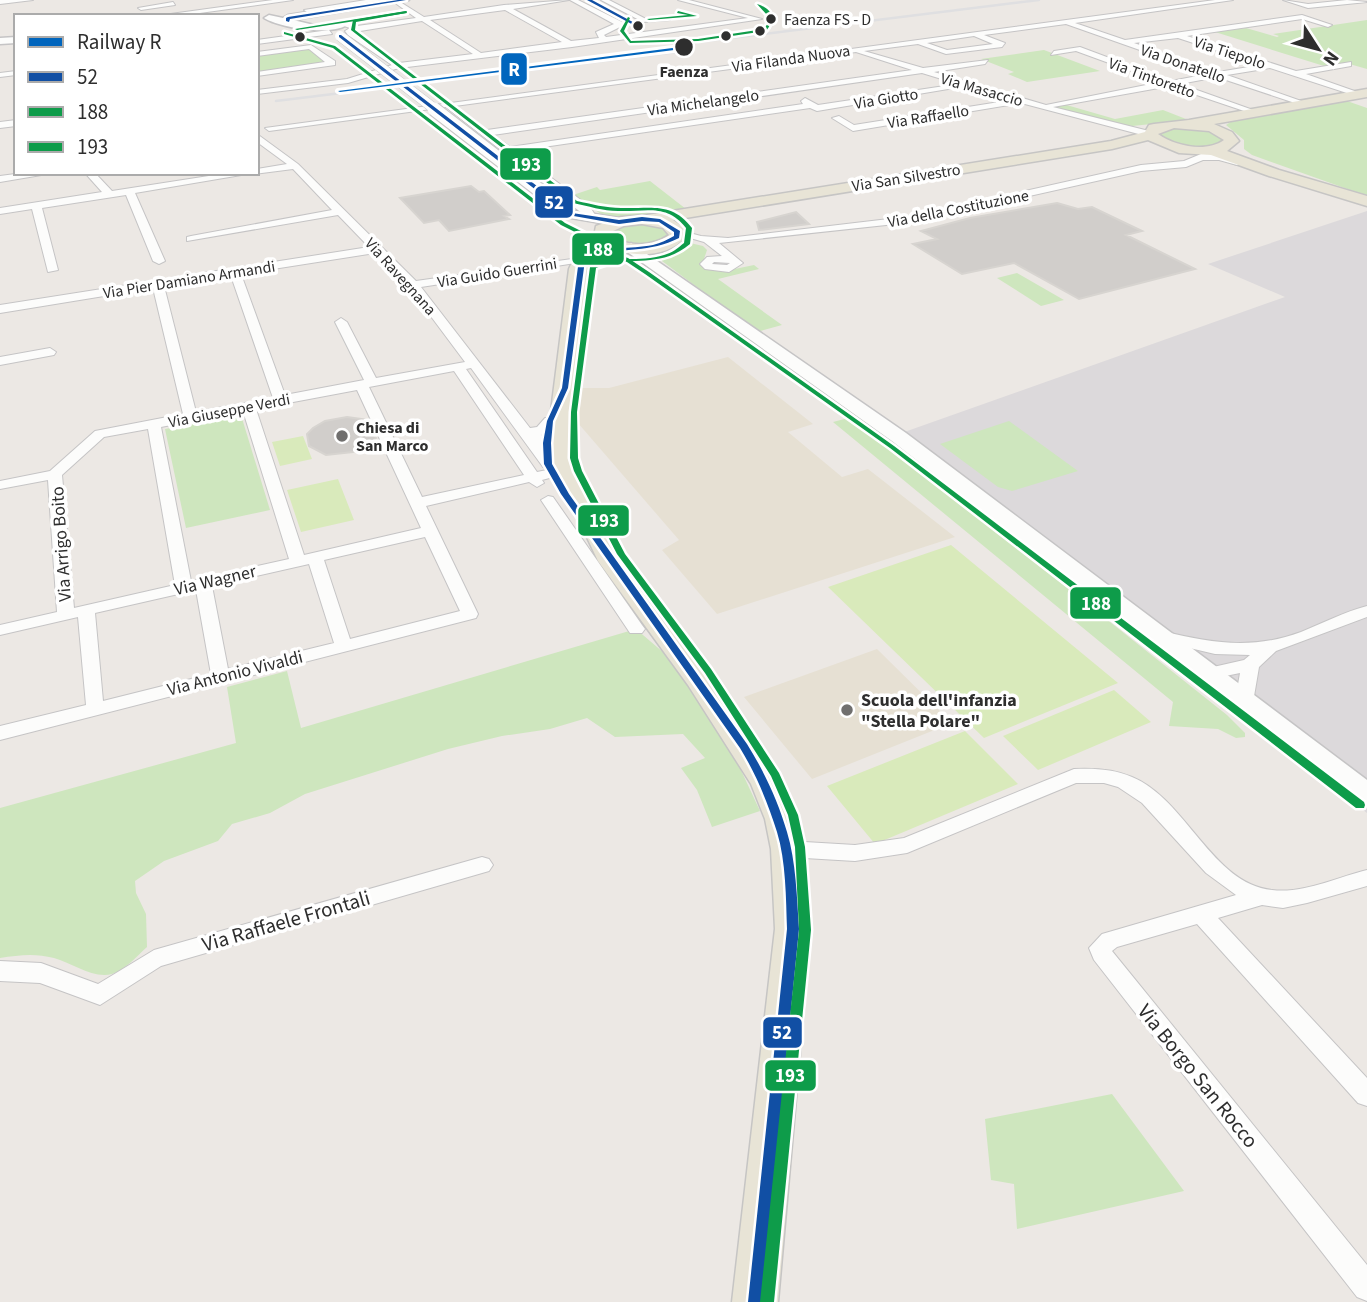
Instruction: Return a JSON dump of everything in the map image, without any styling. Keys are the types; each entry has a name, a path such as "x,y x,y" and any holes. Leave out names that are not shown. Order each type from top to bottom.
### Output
{"main road":[{"path":"269,18 314,28 336,21 371,3 399,1"},
{"path":"259,20 306,9 336,21 565,210 627,248"},
{"path":"288,21 288,18 336,21"},
{"path":"1158,137 1187,125 1219,124 1250,112 1363,94"},
{"path":"1219,124 1230,137 1231,145 1255,165"},
{"path":"1158,137 1367,201"},
{"name":"Via San Silvestro","path":"582,259 599,229 619,222 1158,137"},
{"path":"1207,150 1231,145"},
{"path":"668,243 678,223 700,211"},
{"path":"650,219 668,223 668,243"},
{"path":"542,453 565,388 582,259 596,250 668,243 899,437 1367,795"},
{"name":"Via Ravegnana","path":"542,453 601,557 744,746 766,782 781,818 788,849 793,929 755,1302"}],"street":[{"path":"0,2 30,0"},
{"path":"136,0 142,12 184,3"},
{"path":"175,14 290,0"},
{"path":"492,0 572,45"},
{"path":"398,66 349,31 566,0"},
{"path":"573,0 619,24 599,34 605,40"},
{"path":"589,0 644,29"},
{"path":"604,0 645,21 673,21 700,27"},
{"path":"259,92 348,81 398,66 605,40 644,29 700,27 744,19 681,0"},
{"name":"Via Filanda Nuova","path":"270,128 1230,0"},
{"path":"1286,0 1308,6 1367,0"},
{"path":"399,1 422,19 481,56"},
{"path":"695,4 719,1"},
{"path":"236,14 371,3"},
{"path":"248,12 294,10"},
{"path":"1178,35 1302,17 1328,25"},
{"path":"259,41 336,21 357,28"},
{"name":"Via Donatello","path":"1065,22 1301,104"},
{"path":"917,41 946,52 1002,45 974,34"},
{"name":"Via Tiepolo","path":"1123,43 1178,35 1363,94"},
{"path":"259,42 271,52"},
{"path":"259,54 311,47 332,63 259,74"},
{"name":"Via Tintoretto","path":"1054,53 1077,49 1250,112"},
{"name":"Via Masaccio","path":"855,50 1043,107 1158,137"},
{"path":"857,61 881,58"},
{"path":"778,60 797,69"},
{"name":"Via Masaccio","path":"922,71 985,62"},
{"name":"Via Tiepolo","path":"1295,73 1348,64"},
{"name":"Via Masaccio","path":"1043,107 1166,82 1270,65"},
{"name":"Via Michelangelo","path":"485,133 922,71"},
{"name":"Via Giotto","path":"507,150 808,103 817,108 970,85"},
{"name":"Via Raffaello","path":"835,118 853,128 1023,101"},
{"path":"447,104 586,209 599,229"},
{"path":"259,126 270,128"},
{"name":"Via Ravegnana","path":"259,134 270,128"},
{"name":"Via Ravegnana","path":"259,137 295,166 413,285 542,453"},
{"path":"1158,137 1184,156 1186,164"},
{"path":"1186,164 1193,154 1207,150"},
{"name":"Via della Costituzione","path":"723,244 914,219 1141,168 1186,164 1201,157 1220,157 1274,173"},
{"path":"259,172 295,166"},
{"path":"0,180 34,175"},
{"path":"92,175 109,194"},
{"path":"0,211 235,175"},
{"path":"129,191 159,261"},
{"path":"36,205 52,270"},
{"path":"191,239 341,211"},
{"path":"668,243 680,241 706,245 709,249 707,262 719,258 733,260 723,244 701,239 668,243"},
{"name":"Via Pier Damiano Armandi","path":"0,309 378,249"},
{"name":"Via Guido Guerrini","path":"413,285 582,259"},
{"path":"235,272 280,400"},
{"path":"158,284 190,417"},
{"path":"341,322 430,531"},
{"path":"0,361 50,352"},
{"name":"Via Giuseppe Verdi","path":"55,474 100,434 473,363"},
{"name":"Via Ravegnana","path":"457,366 542,453"},
{"path":"248,406 298,562"},
{"path":"154,424 184,587"},
{"path":"417,503 542,453"},
{"path":"0,485 55,474"},
{"name":"Via Arrigo Boito","path":"55,474 66,615"},
{"name":"Via Ravegnana","path":"548,500 601,557 636,629"},
{"name":"Via Wagner","path":"0,630 430,531"},
{"name":"Via Antonio Vivaldi","path":"0,733 470,614 430,531"},
{"path":"315,558 344,646"},
{"path":"203,583 221,677"},
{"name":"Via Arrigo Boito","path":"86,610 95,708"},
{"path":"1155,635 1195,646 1227,650 1270,647 1367,611"},
{"path":"1206,674 1250,665 1270,647"},
{"path":"1206,674 1212,662 1227,650"},
{"path":"1244,702 1250,665"},
{"name":"Via Borgo San Rocco","path":"788,849 855,853 907,845 1074,776 1101,775 1130,783 1146,794 1200,853 1234,883 1261,897 1294,897 1367,877"},
{"name":"Via Raffaele Frontali","path":"0,971 41,973 100,995 154,959 481,865"},
{"name":"Via Borgo San Rocco","path":"1261,897 1110,940 1100,948 1105,960 1367,1287"},
{"path":"1202,915 1367,1094"}],"shaded area":[{"path":"1367,211 1367,813 879,441 1285,297 1208,264"},
{"path":"728,357 813,424 788,432 842,477 868,469 955,537 717,614 662,550 679,540 571,415 575,388 609,388"},
{"name":"Scuola dell'infanzia \"Stella Polare\"","path":"877,649 952,723 812,779 744,697"}],"green space":[{"path":"1367,20 1367,69 1346,63 1324,66 1215,32 1246,28 1277,37 1279,36 1273,34"},
{"path":"309,48 328,63 259,73 259,55"},
{"path":"1044,50 1100,71 1027,82 1008,74 1014,72 981,59"},
{"path":"1347,101 1367,108 1367,196 1252,155 1244,149 1244,140 1226,125 1232,121"},
{"path":"1063,104 1115,119 1163,110 1186,119 1201,119 1132,126 1102,121 1051,106"},
{"path":"1172,128 1204,130 1221,137 1222,142 1199,147 1160,137 1160,132"},
{"path":"650,181 686,209 669,213 609,217 573,195 597,187 600,190"},
{"path":"644,222 662,226 668,234 656,242 641,245 625,243 612,237 612,231 619,226"},
{"path":"690,243 703,246 707,250 703,262 711,270 725,271 754,265 759,269 718,279 782,325 757,332 662,261 662,251 672,245"},
{"path":"1017,273 1064,300 1041,306 997,278"},
{"path":"241,415 270,510 186,528 165,429"},
{"path":"852,417 1227,715 1245,733 1245,737 1236,738 1218,729 1169,726 1173,702 833,422"},
{"path":"1009,421 1078,471 1012,491 998,487 940,444"},
{"path":"303,436 312,459 280,466 272,442"},
{"path":"338,479 354,520 301,532 287,490"},
{"path":"951,545 1118,683 984,738 828,587"},
{"path":"636,629 685,671 719,723 760,811 712,827 697,790 681,768 705,758 683,734 615,737 587,718 550,729 502,736 448,749 305,794 270,813 232,824 218,841 164,861 135,881 136,893 146,914 147,947 117,972 97,974 40,955 0,958 0,808 236,743 227,687 287,671 301,728"},
{"path":"1114,690 1151,722 1038,770 1003,736"},
{"path":"965,731 1018,784 875,844 827,786"},
{"path":"1112,1094 1184,1191 1017,1229 1014,1184 991,1180 985,1119"}],"building":[{"path":"471,186 479,192 484,191 510,215 504,216 509,219 449,231 439,220 424,223 400,198"},
{"path":"1057,203 1078,209 1092,207 1142,231 1126,235 1195,269 1079,299 1014,263 962,274 913,244 937,239 921,231 970,218"},
{"path":"796,212 809,224 759,230 757,222"},
{"name":"Chiesa di San Marco","path":"347,417 368,420 376,438 367,446 353,452 326,455 309,446 307,434 313,428 325,421"}],"railway":[{"path":"682,44 1039,0"},
{"path":"276,101 693,50"}],"rail line":[{"name":"R","path":"340,91 688,47"}],"transit line":[{"name":"52","path":"288,21 288,18 404,0"},
{"name":"52","path":"589,0 640,27"},
{"name":"188","path":"628,18 622,31 630,42 698,40 765,30 771,19 766,10 758,5"},
{"name":"188","path":"297,29 406,12"},
{"name":"193","path":"406,12 354,21 353,30 575,202 619,210 666,210 683,219 689,228 687,244 664,257 617,260 593,267 574,412 574,458 578,471 621,554 708,671 776,775 793,815 800,847 805,930 767,1302"},
{"name":"193","path":"649,19 695,16 678,12"},
{"name":"188","path":"285,33 334,47 563,224 593,239 599,251 626,259 647,273 892,447 1360,805"},
{"name":"52","path":"340,36 570,214 619,222 642,219 660,221 677,231 677,237 666,243 605,251 582,259 565,388 550,421 548,464 565,494 744,746 758,770 783,834 790,877 793,929 755,1302"}],"place":[{"name":"Faenza FS - D","path":"771,19"},
{"name":"Faenza","path":"684,47"},
{"name":"Chiesa di San Marco","path":"342,436"},
{"name":"Scuola dell'infanzia \"Stella Polare\"","path":"847,710"}]}
